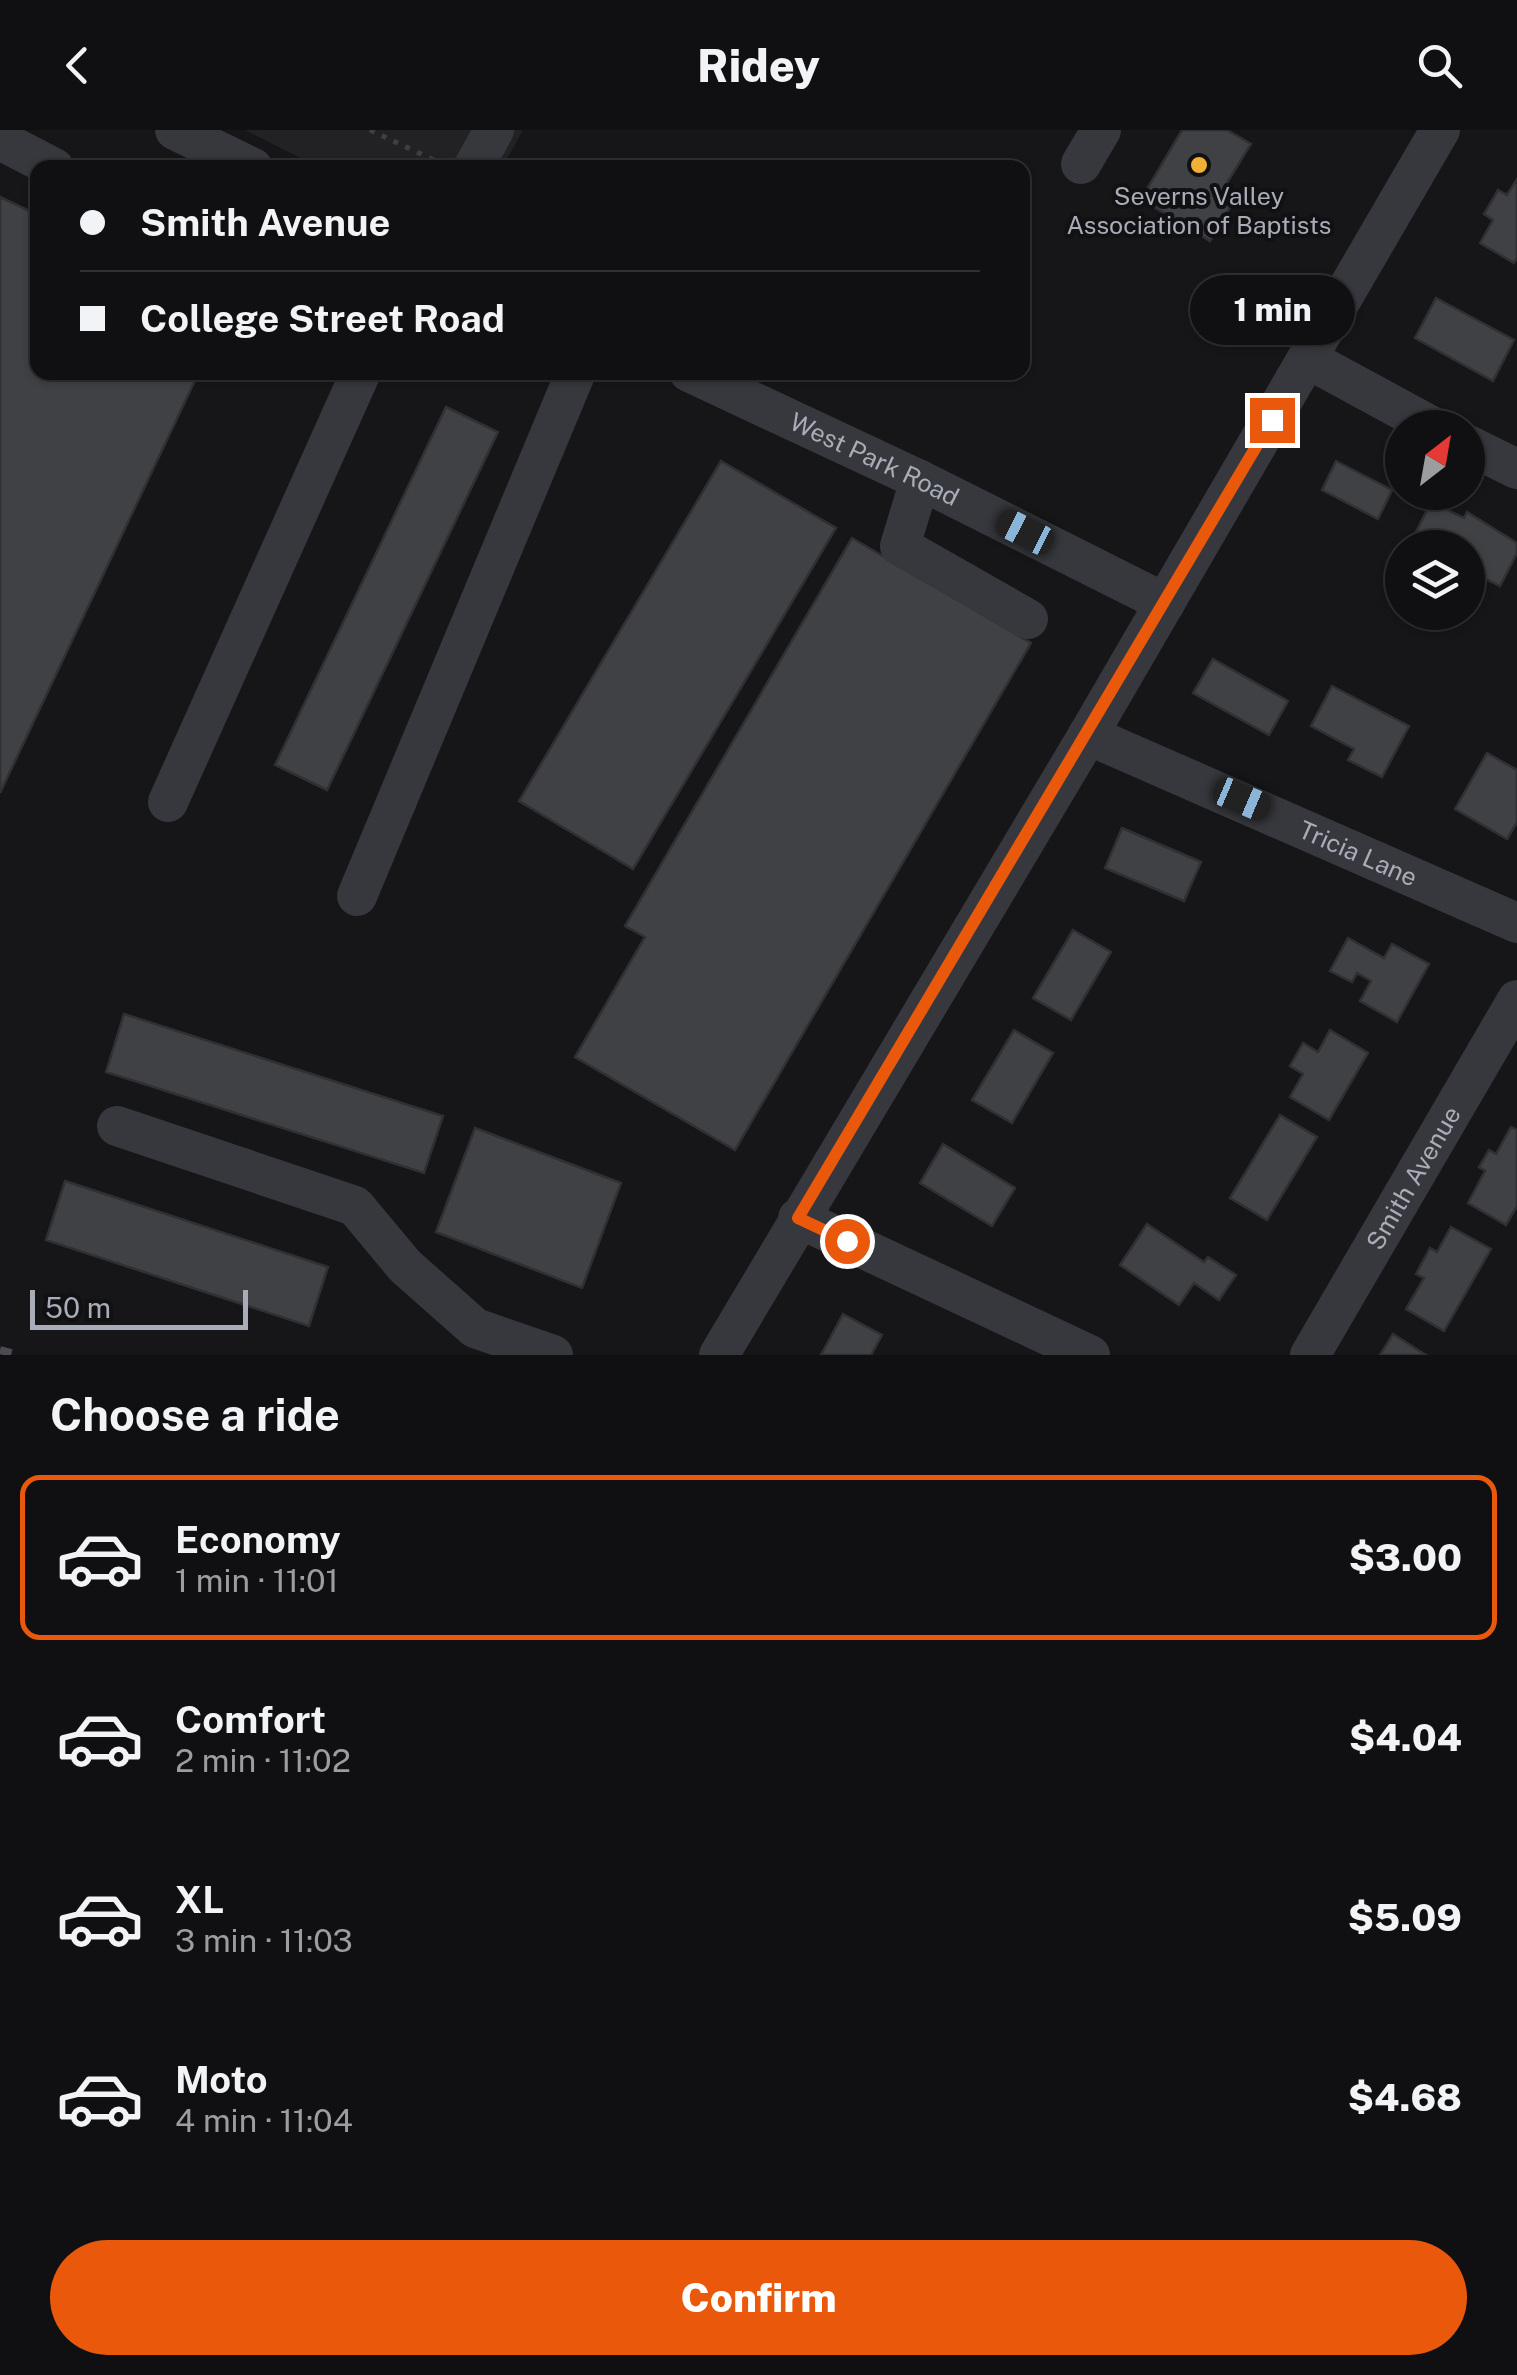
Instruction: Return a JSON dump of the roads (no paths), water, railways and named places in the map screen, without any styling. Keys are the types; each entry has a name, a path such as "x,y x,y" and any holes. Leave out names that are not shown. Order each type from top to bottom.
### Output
{"street":[{"path":"174,130 236,160"},
{"path":"477,160 494,130"},
{"path":"719,1355 1088,735 1440,130"},
{"path":"0,140 39,160"},
{"path":"1308,359 1401,410"},
{"path":"168,802 357,380"},
{"path":"357,896 573,380"},
{"name":"West Park Road","path":"706,380 920,480 1164,602"},
{"path":"1485,453 1517,469"},
{"path":"920,480 900,546 1028,619"},
{"name":"Tricia Lane","path":"1088,735 1517,923"},
{"name":"Smith Avenue","path":"1310,1355 1517,1000"},
{"path":"117,1126 355,1206 406,1266 475,1328 553,1355"},
{"path":"798,1218 1090,1355"}],"railway":[{"path":"0,1350 19,1355"}],"place":[{"name":"Severns Valley Association of Baptists","path":"1199,165"}]}
